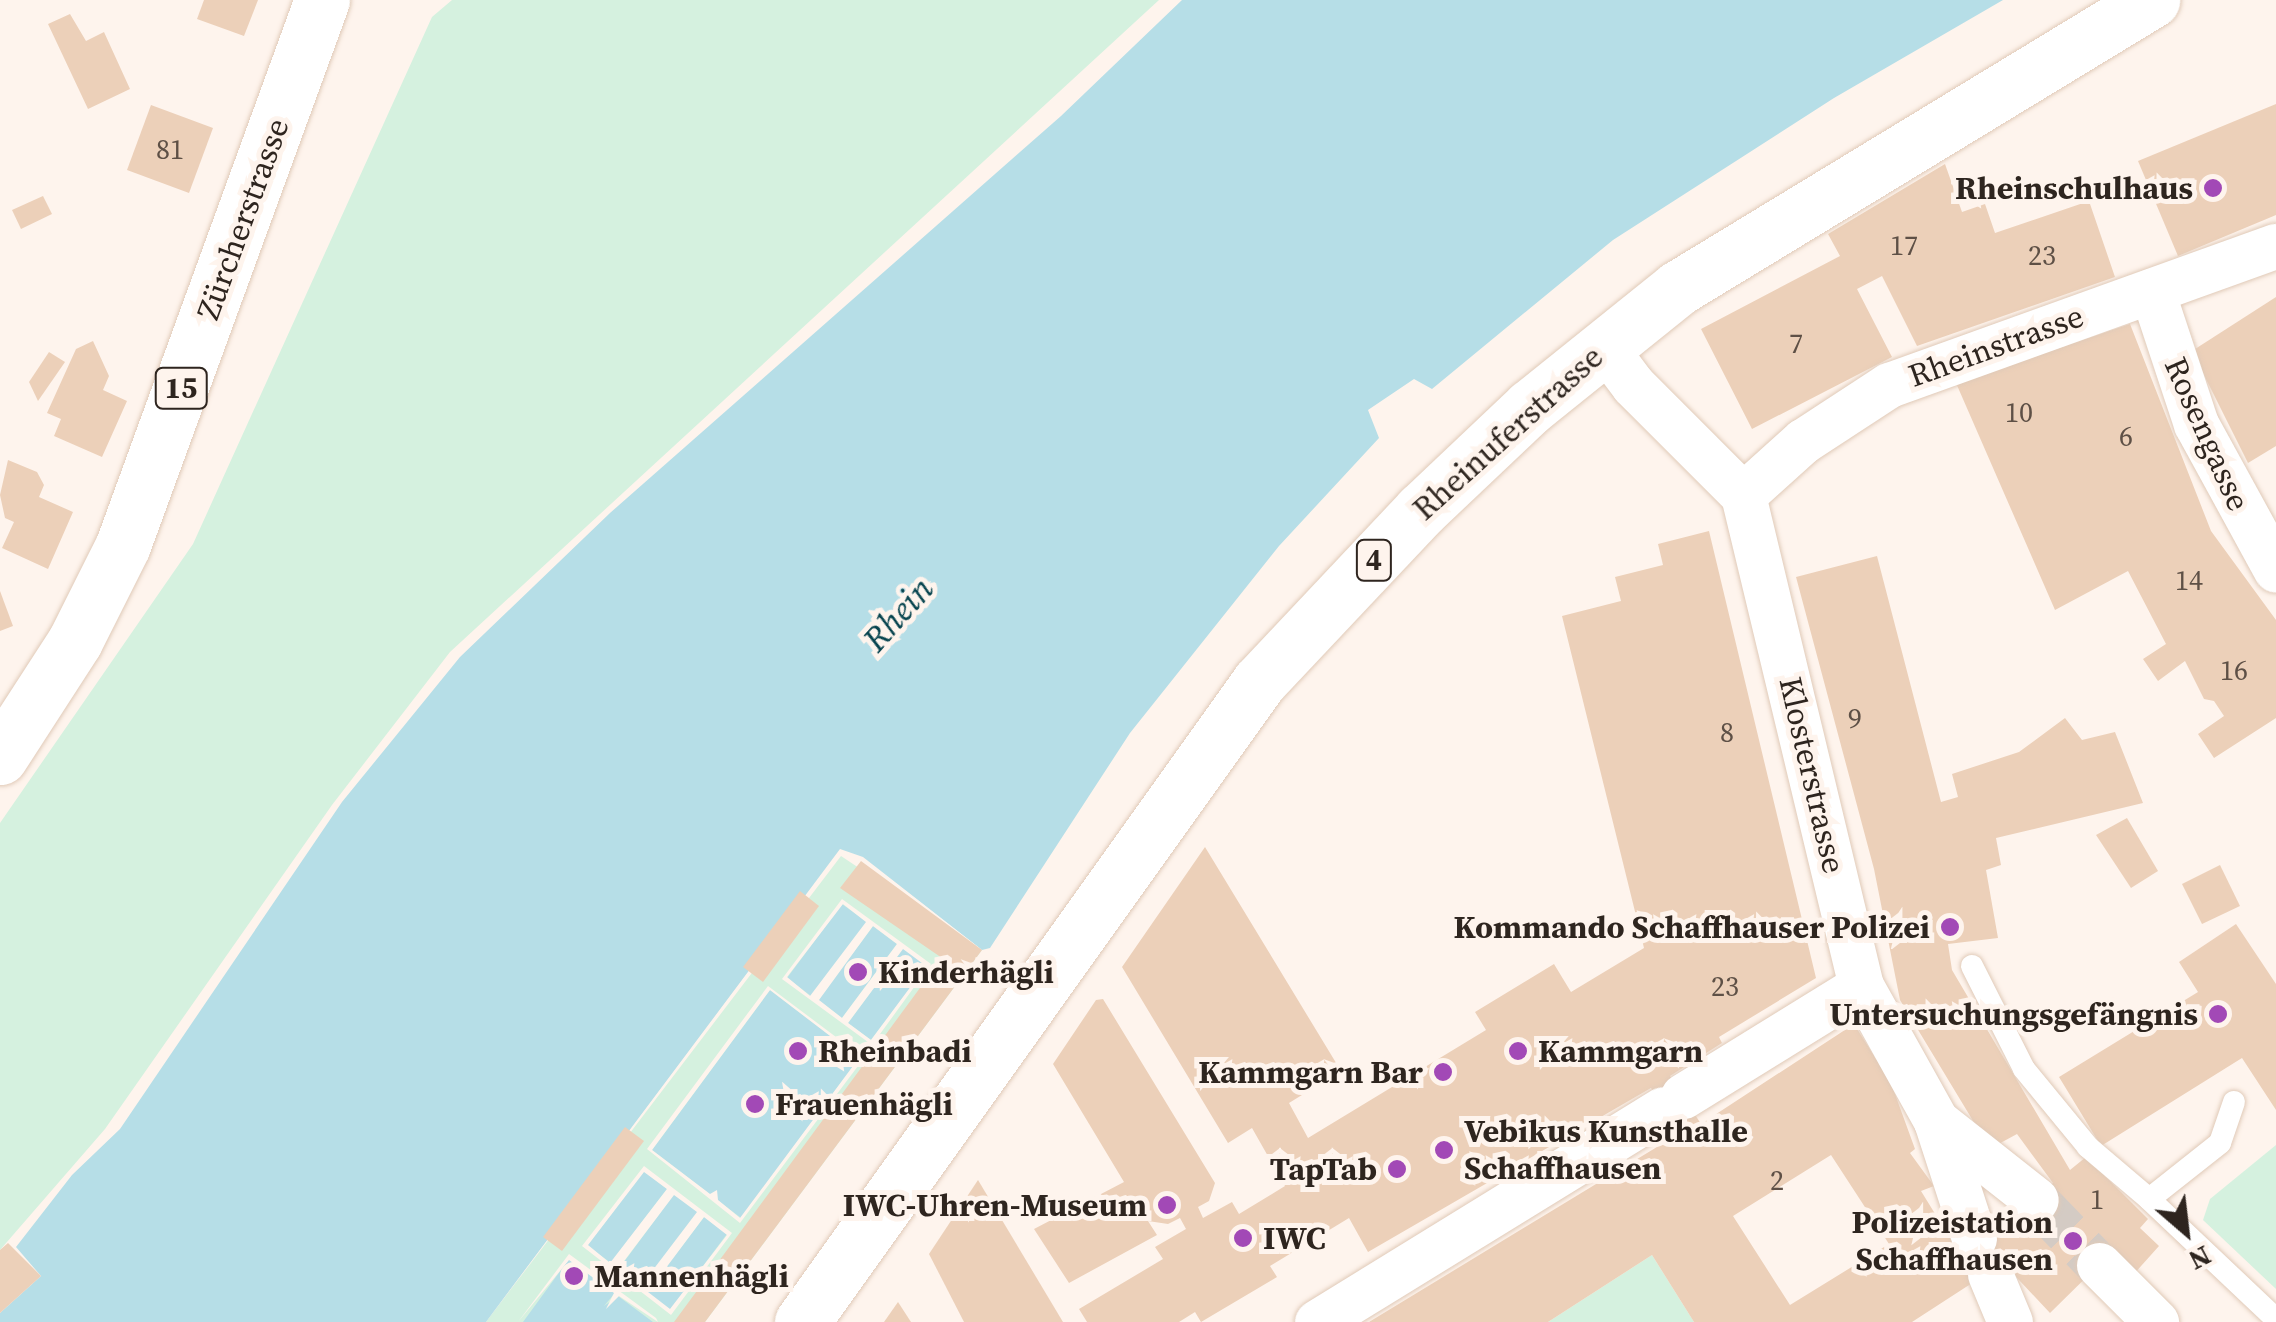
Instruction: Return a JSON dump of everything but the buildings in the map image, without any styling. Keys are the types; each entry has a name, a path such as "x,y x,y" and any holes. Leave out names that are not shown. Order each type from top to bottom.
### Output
{"main road":[{"name":"Zürcherstrasse","path":"0,756 76,642 123,544 322,0"},
{"name":"Rheinuferstrasse","path":"802,1322 1259,682 1421,510 1603,345 1745,243 2152,0"}],"street":[{"name":"Rheinstrasse","path":"1743,495 1803,442 1890,385 2152,291 2272,257"},
{"name":"Rosengasse","path":"2152,291 2196,424 2276,570"},
{"path":"1603,345 1633,384 1743,495"},
{"name":"Klosterstrasse","path":"1743,495 1862,986 1936,1121 1982,1256 2010,1322"},
{"path":"1316,1322 1862,986"},
{"path":"1936,1121 2036,1200"},
{"path":"2098,1265 2156,1322"}],"lane":[{"path":"1972,966 2024,1069 2088,1147 2150,1199 2276,1320"},
{"path":"2150,1199 2220,1143 2234,1102"}],"green space":[{"path":"452,0 1159,0 450,652 332,805 105,1129 0,1250 0,823 193,544 432,17"},
{"name":"Rheinbadi","path":"840,849 982,950 705,1322 486,1322"},
{"path":"2276,1145 2276,1289 2203,1220 2210,1199"},
{"path":"1652,1255 1694,1322 1548,1322"}],"water":[{"name":"Rhein","path":"1182,0 2003,0 1834,98 1613,240 1432,389 1414,379 1368,410 1379,438 1279,546 1130,733 990,948 982,950 863,858 840,850 486,1322 0,1322 0,1313 41,1276 16,1247 72,1175 120,1129 342,802 460,657 610,513 1061,116"},
{"name":"Kinderhägli","path":"842,904 867,922 811,996 787,978"},
{"name":"Kinderhägli","path":"873,926 897,944 842,1018 818,1000"},
{"name":"Kinderhägli","path":"903,948 927,966 871,1040 848,1023"},
{"name":"Frauenhägli","path":"770,990 859,1058 741,1218 652,1150"},
{"path":"644,1171 667,1189 611,1263 587,1246"},
{"path":"674,1194 698,1212 641,1287 618,1270"},
{"path":"704,1217 727,1234 670,1310 647,1292"},
{"name":"Mannenhägli","path":"569,1259 615,1293 604,1306 618,1296 653,1322 523,1322"}],"pier":[{"path":"840,849 863,857 982,950 841,856 486,1322"},
{"path":"842,899 931,964 872,1045 782,979","holes":["843,904 866,922 810,996 787,977","873,926 897,944 842,1018 819,1000","903,949 926,966 871,1040 848,1023"]},
{"path":"768,986 864,1058 740,1223 647,1149","holes":["770,990 859,1058 740,1218 718,1200 717,1190 710,1194 652,1150"]},
{"path":"644,1166 732,1233 671,1315 582,1246","holes":["644,1172 667,1189 610,1263 588,1245","674,1195 697,1212 640,1287 618,1269","704,1217 727,1235 670,1309 648,1292"]},
{"path":"569,1254 658,1322 619,1296 606,1309 614,1293 569,1260 518,1322"}],"tunnel":[{"path":"2036,1200 2099,1265"}],"place":[{"name":"Rheinschulhaus","path":"2213,188"},
{"name":"Kommando Schaffhauser Polizei","path":"1950,927"},
{"name":"Kinderhägli","path":"858,972"},
{"name":"Untersuchungsgefängnis","path":"2218,1014"},
{"name":"Rheinbadi","path":"798,1051"},
{"name":"Kammgarn","path":"1518,1051"},
{"name":"Kammgarn Bar","path":"1443,1072"},
{"name":"Frauenhägli","path":"755,1104"},
{"name":"Vebikus Kunsthalle Schaffhausen","path":"1444,1150"},
{"name":"TapTab","path":"1397,1169"},
{"name":"IWC-Uhren-Museum","path":"1167,1205"},
{"name":"IWC","path":"1243,1238"},
{"name":"Polizeistation Schaffhausen","path":"2073,1241"},
{"name":"Mannenhägli","path":"574,1276"}]}
